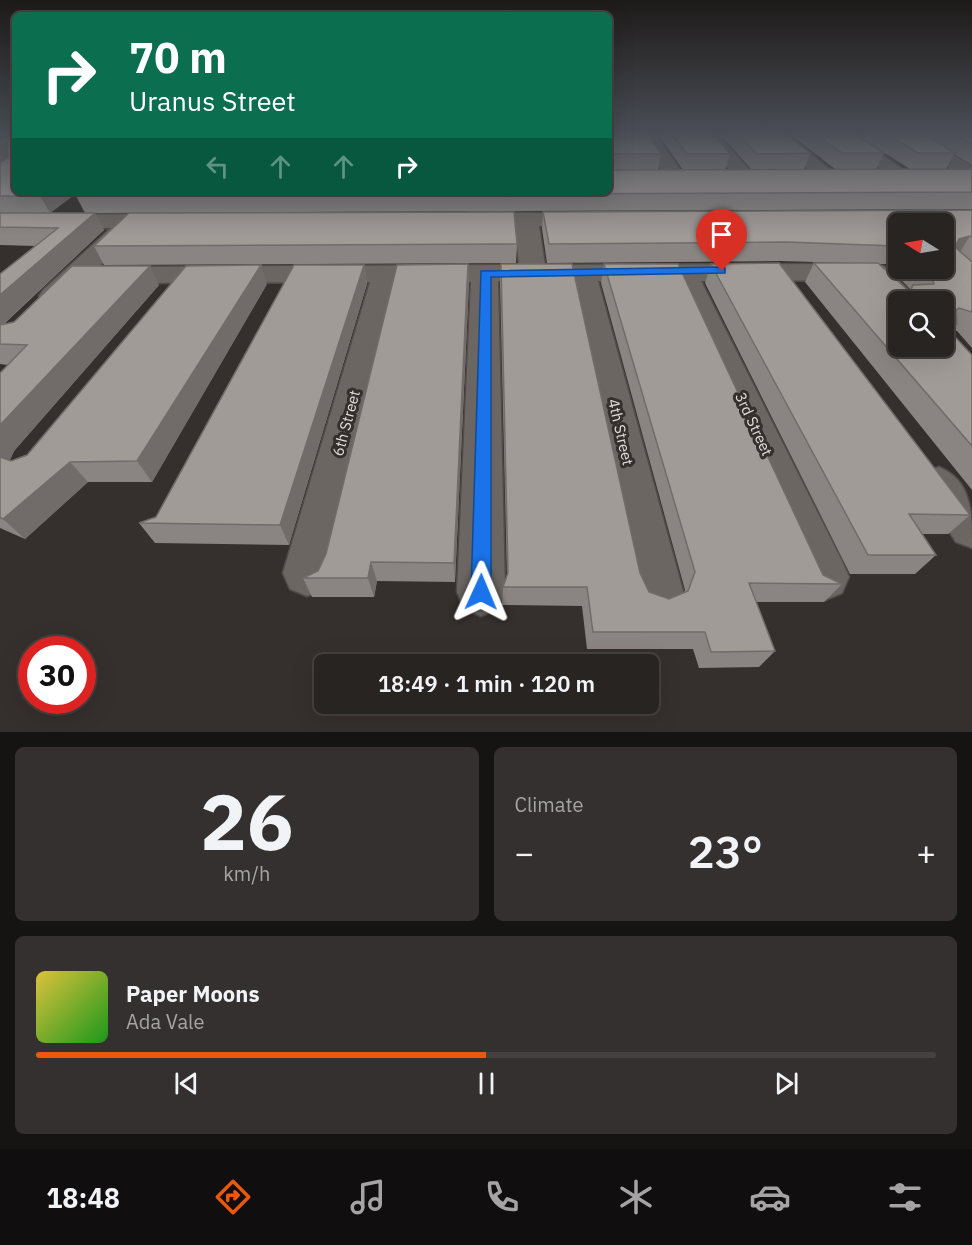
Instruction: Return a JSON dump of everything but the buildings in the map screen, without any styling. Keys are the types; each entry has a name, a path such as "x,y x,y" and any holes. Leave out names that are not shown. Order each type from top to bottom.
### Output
{"street":[{"path":"669,168 676,178"},
{"path":"738,168 746,178"},
{"path":"818,168 830,178"},
{"path":"891,168 904,177"},
{"path":"872,177 972,175"},
{"path":"654,178 699,178"},
{"path":"723,178 768,178"},
{"path":"800,178 850,178"},
{"path":"56,222 87,198"},
{"path":"442,219 608,219"},
{"path":"526,219 533,273"},
{"path":"38,311 131,221"},
{"path":"0,222 191,221"},
{"name":"3rd Street","path":"683,271 825,577"},
{"path":"779,271 808,309"},
{"path":"76,275 875,272 894,291"},
{"name":"4th Street","path":"584,273 659,591"},
{"path":"272,305 289,274"},
{"name":"6th Street","path":"307,573 386,274"},
{"path":"481,592 485,274"},
{"path":"163,302 185,275"},
{"path":"922,461 972,528"}],"route":[{"path":"481,592 485,274 722,271"}]}
